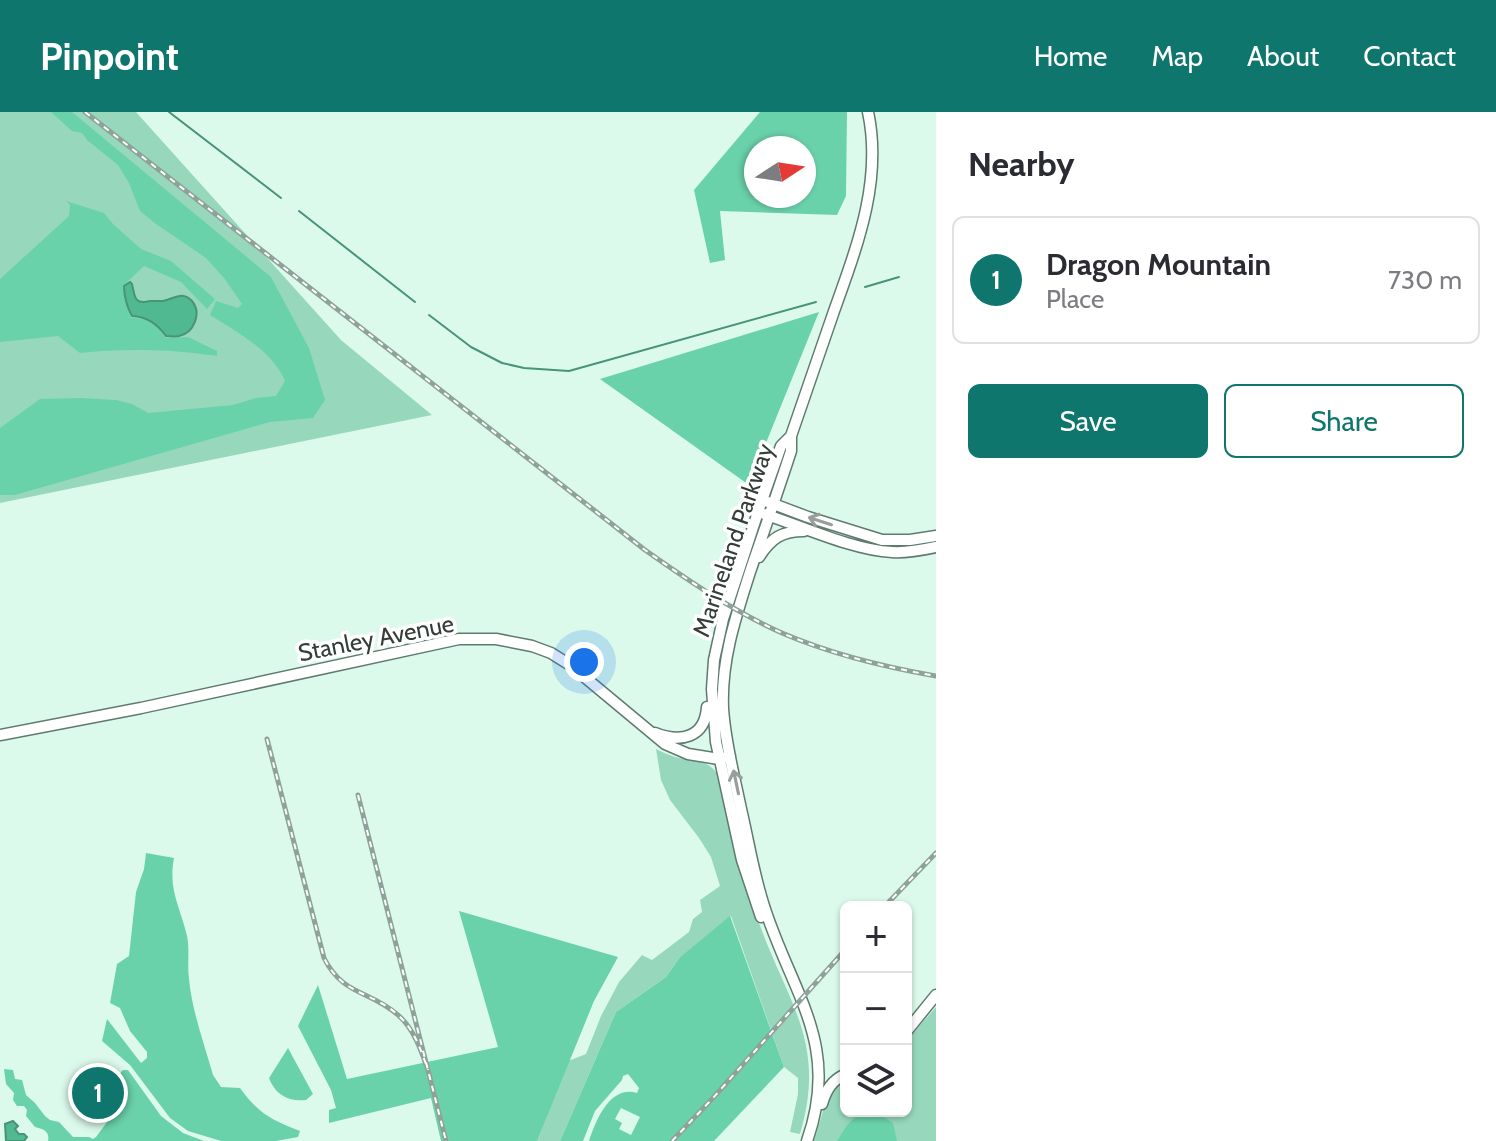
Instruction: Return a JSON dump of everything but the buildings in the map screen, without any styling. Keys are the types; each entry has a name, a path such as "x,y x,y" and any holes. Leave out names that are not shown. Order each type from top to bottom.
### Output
{"main road":[{"name":"Marineland Parkway","path":"816,1074 803,1020 769,939 746,873 725,757 713,720 712,689 714,660 723,619 768,502 781,446 791,436 857,248 867,210 872,167 868,112"},
{"path":"768,502 882,540 936,536"},
{"name":"Marineland Parkway","path":"725,757 724,673 735,618 750,572 763,514"},
{"path":"763,514 863,547 891,552 936,547"},
{"path":"750,572 776,536 794,531 814,532"},
{"path":"645,728 670,739 679,739 700,727 706,718 708,674 723,619"},
{"name":"Stanley Avenue","path":"0,735 141,708 459,639 496,639 551,653 570,665 665,744 688,754 725,757"},
{"path":"912,1025 932,1000"},
{"path":"912,1031 932,1000"},
{"path":"816,1074 840,1072"},
{"path":"800,1141 816,1074"},
{"path":"810,1141 816,1110 816,1074"},
{"path":"810,1141 826,1091 840,1077"}],"shaded area":[{"path":"0,112 136,112 341,340 432,415 0,503"},
{"path":"51,112 72,112 271,277 309,348 325,400 313,418 270,422 15,495 0,495 0,428 40,399 116,400 148,413 233,405 276,396 285,381 263,351 210,315 216,301 238,308 242,304 224,278 206,258 140,211 118,165 82,133 72,131"},
{"path":"760,112 847,112 846,196 837,215 720,211 725,260 710,263 694,190"},
{"path":"66,201 104,213 141,249 171,261 215,299 207,309 181,282 144,266 124,285 131,318 152,323 166,338 188,337 217,351 217,356 148,350 80,353 58,336 0,342 0,279 69,216 70,205"},
{"path":"130,282 136,299 141,302 181,296 192,301 196,317 189,331 179,336 166,336 152,322 132,316 124,290"},
{"path":"819,312 749,485 600,379"},
{"path":"656,749 707,764 721,780 752,900 800,1021 806,1046 809,1072 800,1134 790,1132 798,1078 784,1067 731,916 680,957 666,977 616,1012 560,1141 537,1141 568,1061 586,1054 619,982 642,955 652,960 689,932 693,919 702,912 700,900 720,886 711,857 670,800 661,780"},
{"path":"146,853 174,858 174,889 187,936 191,991 213,1075 221,1087 240,1088 266,1115 300,1131 298,1137 276,1141 221,1141 188,1131 170,1118 130,1065 102,1041 107,1019 141,1063 147,1058 147,1052 130,1031 120,1008 110,1003 117,964 129,956 136,892"},
{"path":"459,911 618,957 594,1001 537,1141 441,1141 431,1098 329,1123 329,1110 336,1108 331,1090 298,1026 318,985 347,1079 498,1047"},
{"path":"730,916 784,1067 714,1141 589,1141 600,1114 612,1099 627,1092 637,1093 639,1088 628,1074 623,1076 595,1111 583,1141 560,1141 616,1012 666,977 680,957","holes":["621,1108 640,1117 631,1135 619,1129 622,1123 615,1119"]},
{"path":"936,1007 936,1141 814,1141 829,1091 840,1082 840,1117 912,1117 912,1034"},
{"path":"288,1048 313,1094 306,1100 283,1096 269,1078"},
{"path":"4,1069 13,1070 15,1079 22,1080 26,1095 50,1120 59,1122 73,1137 93,1139 110,1118 121,1072 128,1070 161,1116 183,1133 204,1141 48,1141 47,1133 35,1127 26,1116 24,1106 17,1106 13,1100 14,1093 6,1084"},
{"path":"856,1117 884,1117 893,1123 897,1141 837,1141"},
{"path":"13,1121 18,1126 15,1129 19,1134 27,1137 24,1141 6,1141 5,1124"}],"waterway":[{"path":"169,112 281,198"},
{"path":"299,211 415,302"},
{"path":"865,287 899,277"},
{"path":"429,315 471,347 502,363 569,371 816,302"}],"railway":[{"path":"85,112 645,550 695,584 746,615 801,641 858,659 936,676"},
{"path":"267,739 324,958 331,970 348,986 388,1007 404,1021 416,1040 428,1070"},
{"path":"358,795 446,1141"},
{"path":"890,901 936,853"},
{"path":"672,1141 840,956"}],"place":[{"name":"Dragon Mountain","path":"98,1093"}]}
